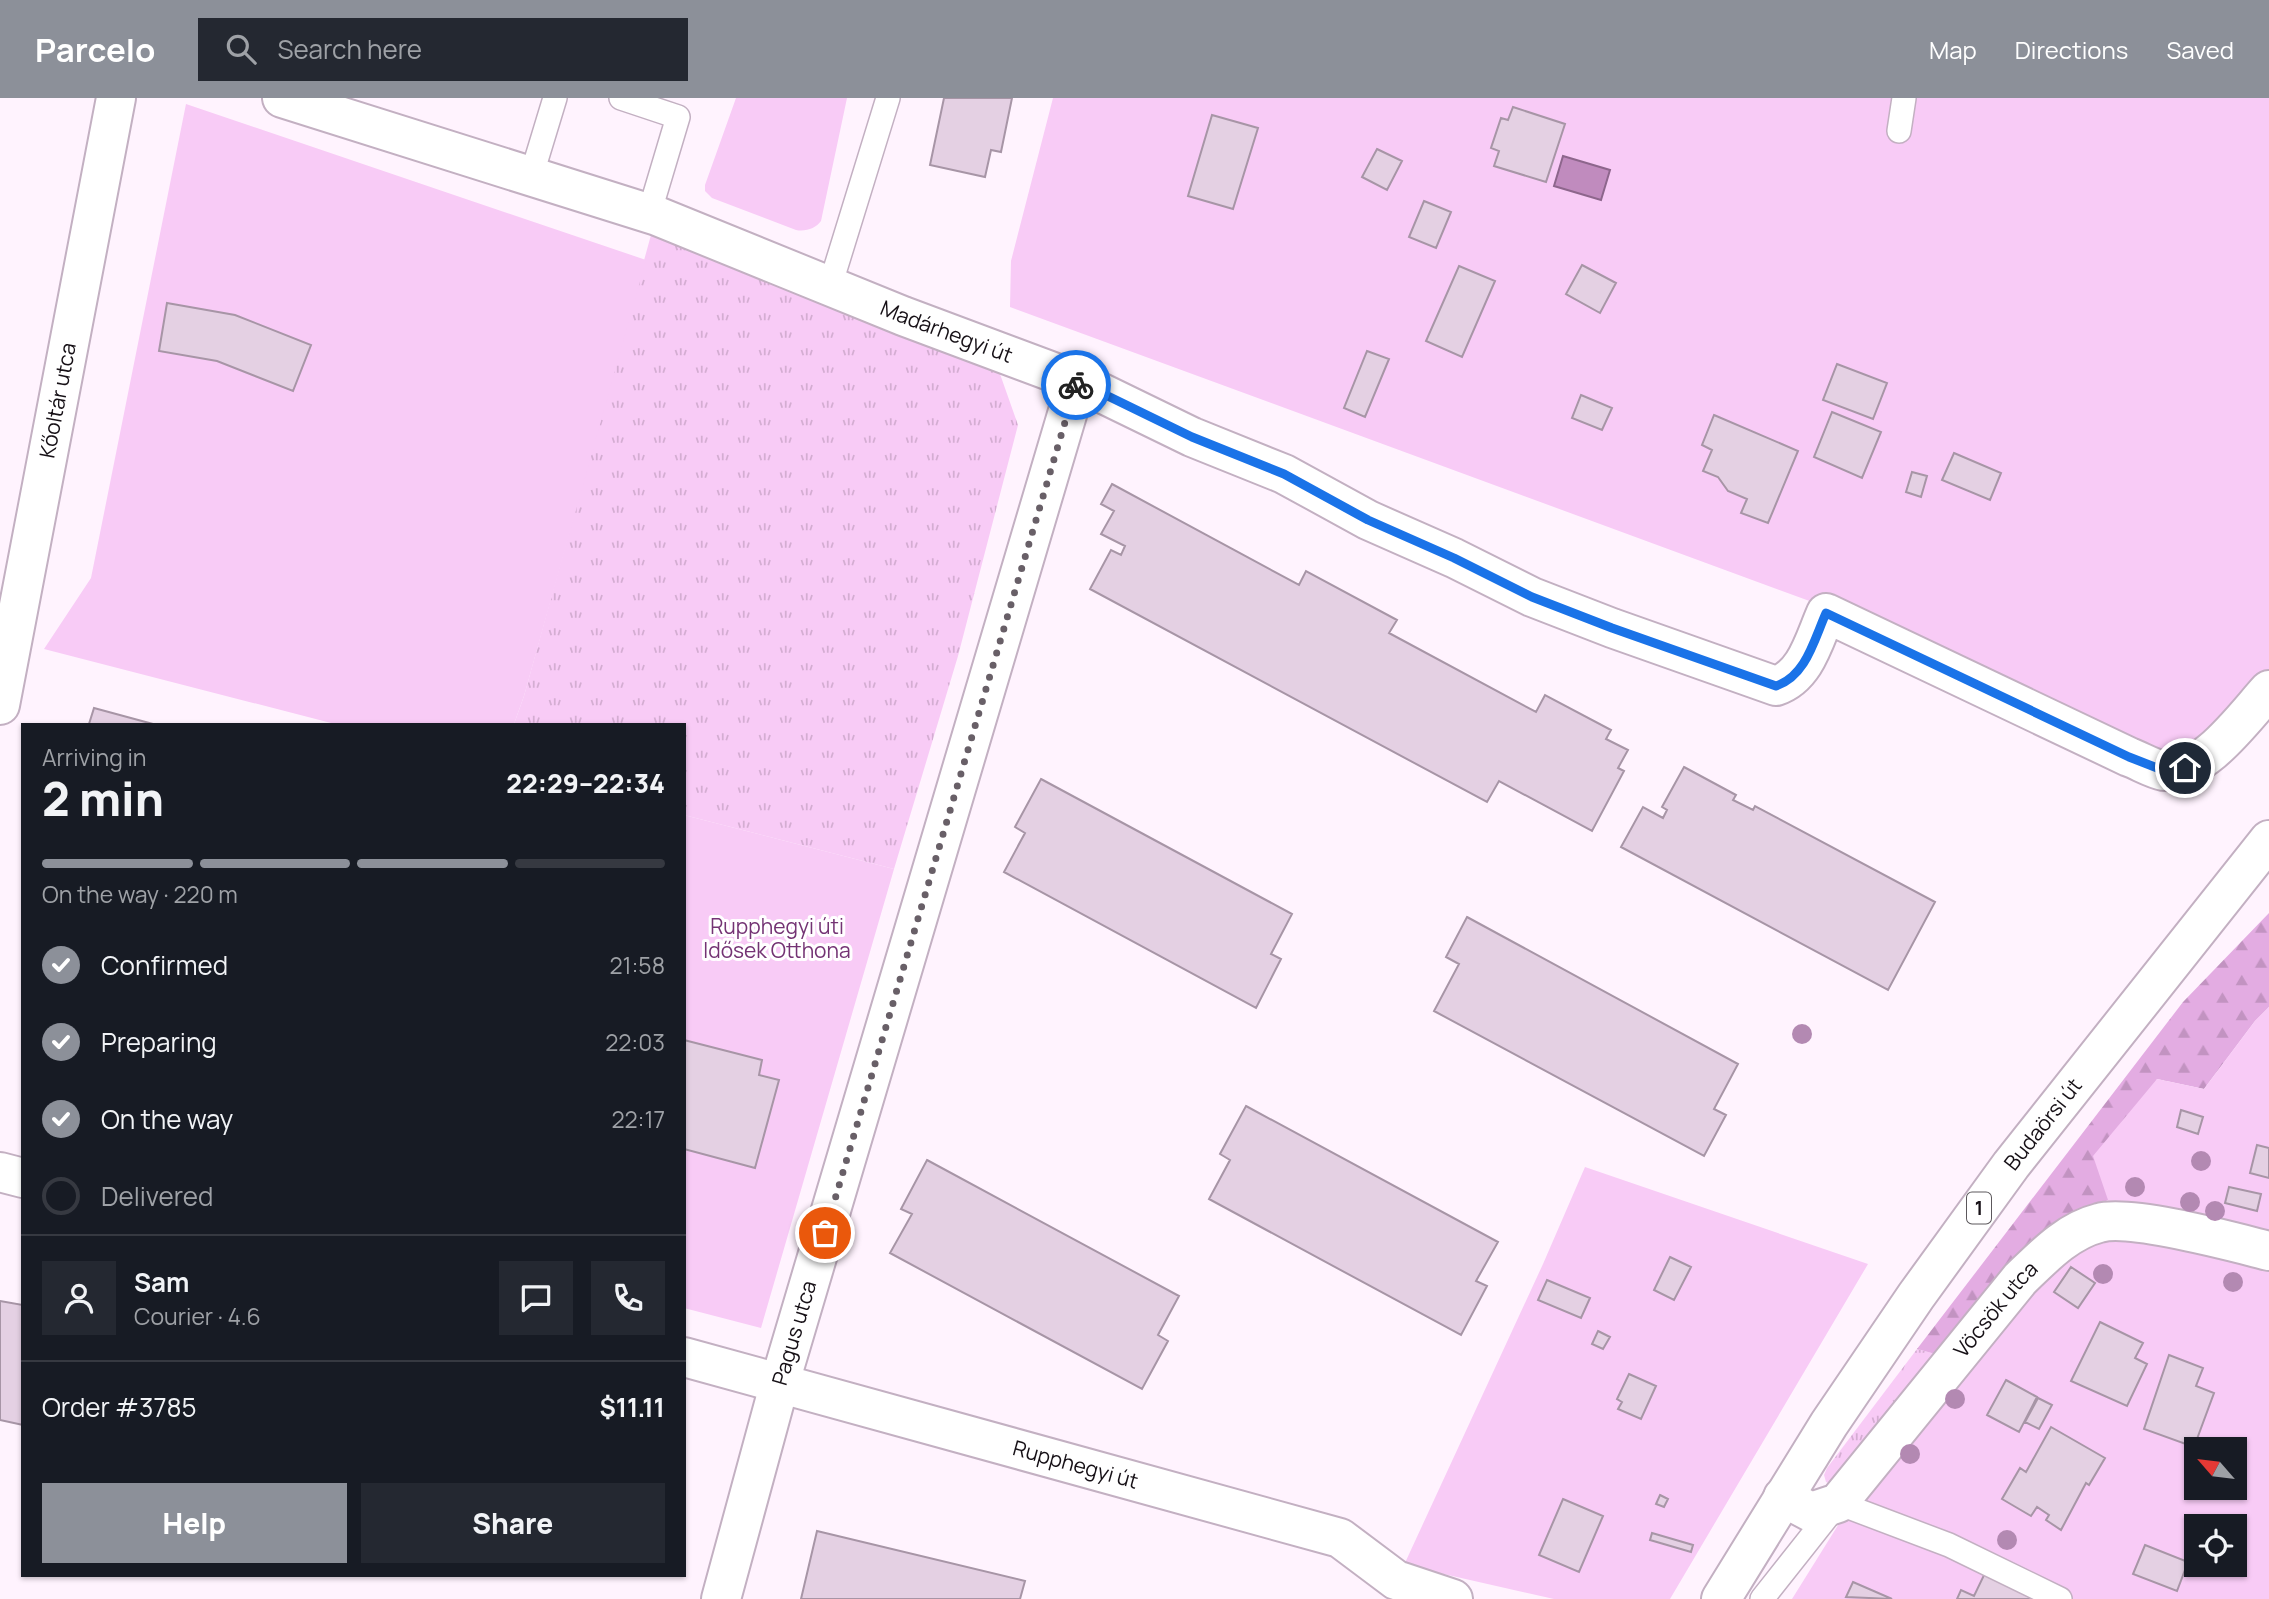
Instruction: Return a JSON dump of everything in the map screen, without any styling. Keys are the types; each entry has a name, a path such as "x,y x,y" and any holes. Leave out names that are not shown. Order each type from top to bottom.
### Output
{"street":[{"name":"Kőoltár utca","path":"0,705 116,98"},
{"name":"Madárhegyi út","path":"282,98 649,214 1077,381 1192,437 1284,474 1368,520 1454,558 1532,597 1776,686 1789,681 1800,671 1826,613 2129,757 2165,771 2185,768 2207,756 2269,690"},
{"name":"Pagus utca","path":"721,1599 780,1382 1077,381"},
{"name":"Budaörsi út","path":"1721,1599 1877,1351 2011,1165 2269,840"},
{"path":"0,1172 21,1177"},
{"name":"Vöcsök utca","path":"1838,1503 2020,1279 2052,1249 2076,1232 2100,1222 2129,1221 2269,1251"},
{"name":"Rupphegyi út","path":"686,1358 1340,1538 1396,1580 1453,1599"},
{"path":"1783,1497 1811,1512 1838,1503"}],"lane":[{"path":"531,177 555,98"},
{"path":"621,98 678,117 649,214"},
{"path":"831,286 888,98"},
{"path":"1899,131 1904,98"},
{"path":"1762,1599 1838,1503 1950,1545 2060,1599"}],"green space":[{"path":"736,98 847,98 821,221 814,227 796,230 712,198 705,191"},
{"path":"1053,98 2269,98 2269,710 2212,772 1815,603 1010,307 1011,261"},
{"path":"186,104 646,260 514,723 331,723 44,649 91,578"},
{"path":"651,235 1000,374 1018,425 958,656 894,869 686,816 686,723 514,723"},
{"name":"Rupphegyi úti Idősek Otthona","path":"686,816 894,869 761,1328 686,1309"},
{"path":"2269,913 2269,1007 2255,1021 2204,1089 2157,1079 2108,1200 2053,1230 1939,1355 1917,1349 2183,1002"},
{"path":"2269,1007 2269,1599 1792,1599 1845,1514 2053,1230 2108,1200 2093,1156 2157,1079 2204,1089 2255,1021"},
{"path":"1585,1167 1868,1264 1670,1599 1554,1599 1404,1565"},
{"path":"1917,1349 1939,1355 1833,1485 1826,1482 1824,1475 1827,1468"}],"shaded area":[{"path":"1563,156 1610,170 1601,200 1554,186"}],"building":[{"path":"944,98 1012,98 1001,152 991,150 985,177 930,165"},
{"path":"1513,107 1565,124 1546,182 1494,166 1499,151 1491,148 1501,118 1508,120"},
{"path":"1212,115 1258,128 1233,209 1188,196"},
{"path":"1377,149 1402,161 1387,190 1362,177"},
{"path":"1424,201 1451,212 1436,248 1409,237"},
{"path":"1582,265 1616,283 1600,313 1566,294"},
{"path":"1459,266 1495,281 1462,357 1426,341"},
{"path":"167,303 235,315 311,345 293,391 217,361 159,351"},
{"path":"1367,351 1389,359 1365,417 1344,408"},
{"path":"1837,364 1887,383 1873,419 1823,400"},
{"path":"1581,395 1612,408 1602,430 1572,418"},
{"path":"1832,412 1881,432 1862,478 1814,457"},
{"path":"1714,415 1798,451 1768,523 1741,513 1747,499 1728,491 1718,477 1703,471 1712,450 1702,445"},
{"path":"1954,453 2001,473 1990,500 1942,480"},
{"path":"1912,472 1927,476 1921,497 1906,492"},
{"path":"1112,484 1299,585 1306,571 1397,620 1389,633 1536,712 1545,695 1611,730 1606,739 1628,750 1618,768 1624,771 1592,831 1499,781 1487,802 1090,589 1111,550 1121,555 1125,546 1101,534 1114,511 1101,504"},
{"path":"94,708 149,723 89,723"},
{"path":"1684,767 1736,795 1733,800 1753,810 1755,806 1935,902 1888,990 1621,847 1643,807 1663,818 1667,810 1662,807"},
{"path":"1041,779 1292,914 1271,954 1281,959 1256,1008 1004,872 1025,833 1015,827"},
{"path":"1467,917 1738,1064 1714,1109 1726,1115 1704,1156 1434,1011 1459,964 1446,957"},
{"path":"686,1041 762,1060 759,1075 779,1080 755,1168 686,1150"},
{"path":"1246,1106 1498,1242 1476,1281 1487,1286 1461,1335 1209,1199 1230,1160 1220,1154"},
{"path":"2181,1110 2203,1117 2198,1134 2177,1127"},
{"path":"2257,1145 2269,1148 2269,1178 2250,1173"},
{"path":"927,1160 1179,1296 1158,1335 1168,1341 1142,1389 890,1253 912,1214 901,1209"},
{"path":"2229,1187 2261,1194 2257,1211 2225,1203"},
{"path":"1670,1257 1691,1267 1674,1300 1654,1290"},
{"path":"2071,1267 2095,1283 2078,1308 2054,1292"},
{"path":"1547,1280 1590,1298 1581,1318 1538,1300"},
{"path":"0,1301 21,1305 21,1425 0,1420"},
{"path":"2100,1322 2143,1343 2135,1358 2147,1364 2127,1406 2071,1381"},
{"path":"1598,1331 1610,1337 1603,1349 1592,1344"},
{"path":"2169,1355 2203,1368 2196,1386 2214,1393 2198,1437 2184,1437 2184,1443 2144,1429"},
{"path":"1629,1374 1656,1386 1641,1419 1618,1409 1622,1402 1617,1399"},
{"path":"2006,1380 2037,1397 2019,1432 1987,1415"},
{"path":"2038,1398 2052,1405 2039,1429 2025,1422"},
{"path":"2051,1427 2105,1458 2089,1485 2086,1483 2061,1530 2046,1520 2049,1515 2037,1507 2031,1516 2002,1499 2020,1468 2026,1472"},
{"path":"1660,1495 1668,1499 1664,1507 1656,1504"},
{"path":"1563,1499 1603,1516 1579,1572 1539,1555"},
{"path":"817,1531 1025,1581 1020,1599 801,1599"},
{"path":"1652,1533 1693,1545 1691,1552 1650,1540"},
{"path":"2145,1545 2184,1560 2184,1573 2177,1591 2133,1574"},
{"path":"1985,1573 2036,1599 1957,1599 1961,1590 1974,1596"},
{"path":"1853,1582 1892,1599 1846,1597"}],"way so far":[{"path":"825,1233 1076,385"}],"route":[{"path":"1076,385 1077,381 1192,437 1284,474 1368,520 1454,558 1532,597 1776,686 1789,681 1800,671 1826,613 2129,757 2165,771 2185,768"}]}
